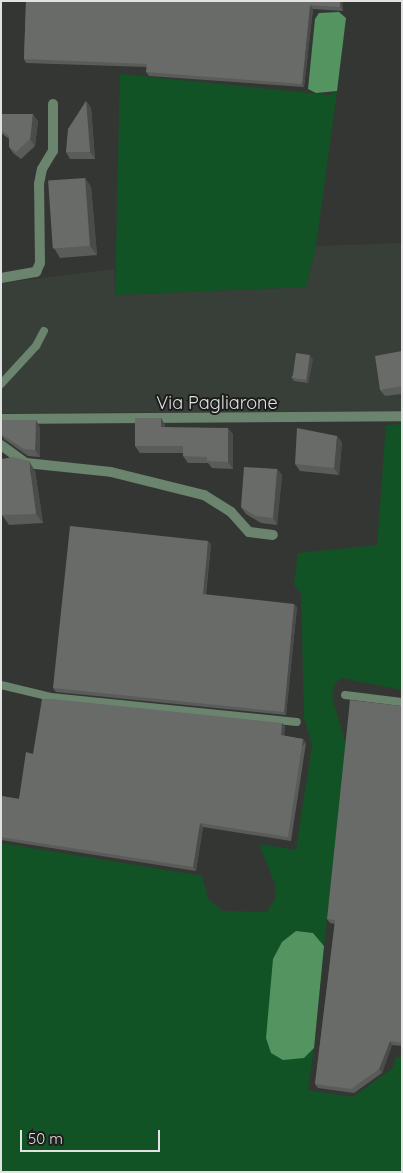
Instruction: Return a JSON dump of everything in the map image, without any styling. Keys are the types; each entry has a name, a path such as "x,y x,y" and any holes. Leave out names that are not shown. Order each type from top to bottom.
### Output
{"street":[{"path":"1,278 36,272 40,263 40,184 42,169 53,151 53,104"},
{"name":"Via Pagliarone","path":"1,419 402,416"},
{"path":"1,445 26,463 111,472 204,495 232,512 249,532 273,535"}],"lane":[{"path":"1,384 36,346 44,331"},
{"path":"1,685 51,697 297,722"},
{"path":"345,695 402,702"}],"shaded area":[{"path":"339,12 346,18 337,91 316,93 308,89 315,19 319,13"},
{"path":"120,74 330,95 337,91 316,246 306,287 115,295"},
{"path":"402,243 402,411 1,413 1,283 114,269 115,295 306,287 316,246"},
{"path":"402,424 402,690 342,678 335,683 332,698 346,744 324,946 313,933 304,1058 314,1048 308,1090 353,1097 392,1069 396,1057 402,1058 402,1172 1,1172 1,843 202,876 208,899 223,911 267,912 275,899 275,884 259,844 296,850 312,745 304,717 301,593 294,585 298,553 377,545 386,425"},
{"path":"296,931 313,933 324,946 314,1048 304,1058 283,1060 271,1053 266,1038 273,959 282,942"}],"building":[{"path":"26,1 340,1 340,7 310,5 302,84 146,72 147,64 24,59"},
{"path":"86,101 90,152 66,152 68,129"},
{"path":"1,114 33,114 30,139 16,152 9,147 9,136 1,130"},
{"path":"85,178 90,246 53,248 48,181"},
{"path":"402,351 402,386 380,390 375,356"},
{"path":"296,353 310,355 306,380 293,378"},
{"path":"135,418 161,418 161,427 228,428 228,462 207,461 207,457 183,456 183,446 135,446"},
{"path":"1,420 36,420 35,450 24,449 1,434"},
{"path":"297,428 337,436 334,468 295,464"},
{"path":"13,457 29,461 36,514 2,515 1,459"},
{"path":"244,467 277,469 273,518 256,516 241,507"},
{"path":"70,526 208,541 203,594 294,604 284,712 53,688"},
{"path":"42,699 282,723 281,735 303,739 288,837 200,823 193,867 1,837 1,796 19,799 26,752 33,754"},
{"path":"350,700 402,706 402,1043 390,1041 379,1069 351,1089 315,1084 335,920 327,919"}]}
